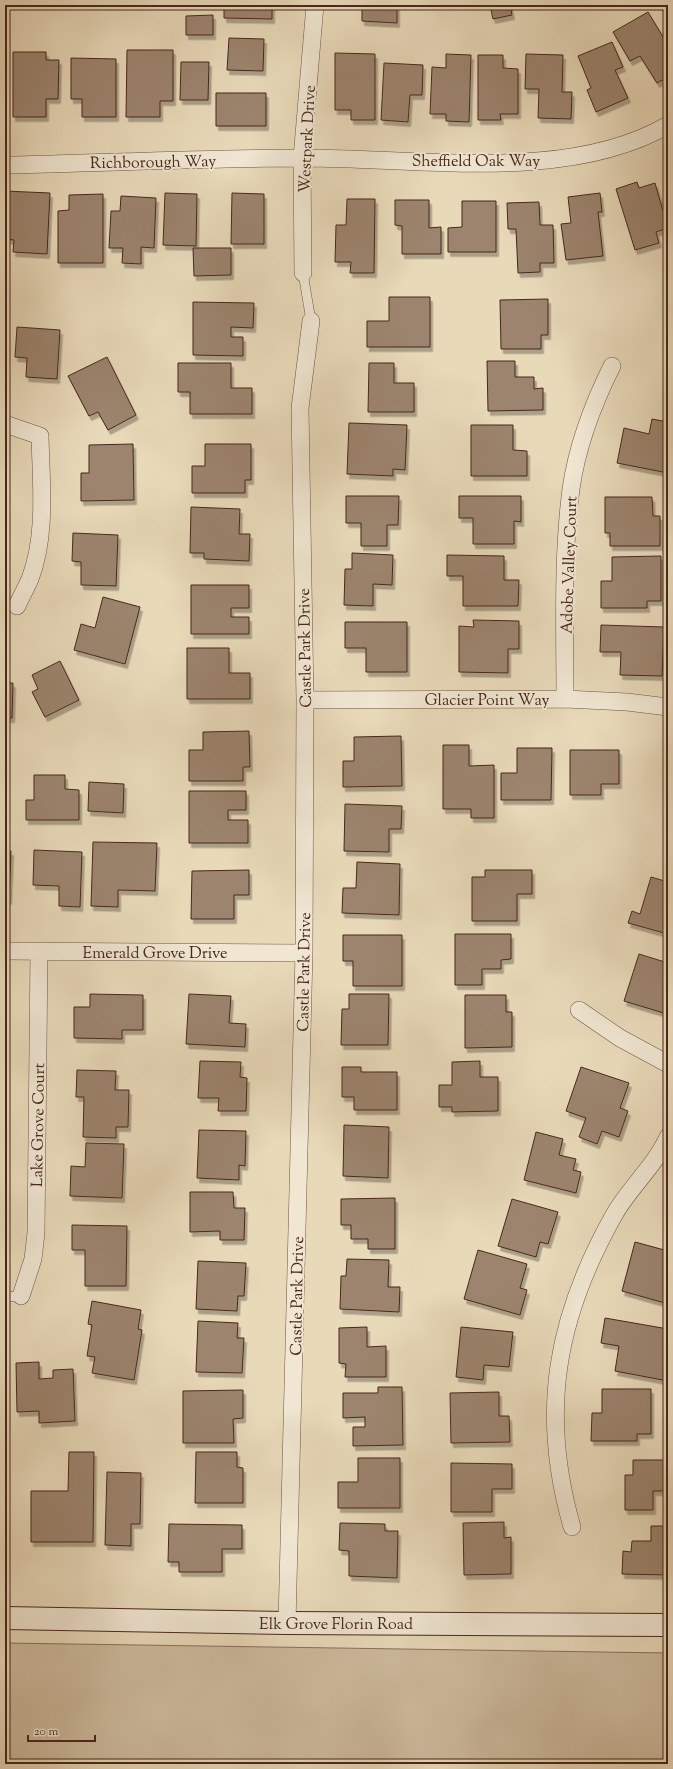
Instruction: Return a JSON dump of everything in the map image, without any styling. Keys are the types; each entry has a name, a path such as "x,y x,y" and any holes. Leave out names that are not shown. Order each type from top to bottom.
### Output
{"main road":[{"name":"Elk Grove Florin Road","path":"5,1618 287,1623 668,1625"}],"street":[{"name":"Westpark Drive","path":"303,273 302,158 315,5"},
{"name":"Sheffield Oak Way","path":"302,158 511,163 549,160 604,150 639,139 668,125"},
{"name":"Richborough Way","path":"5,165 302,158"},
{"name":"Castle Park Drive","path":"287,1623 304,953 305,700 300,408 311,321"},
{"name":"Adobe Valley Court","path":"565,699 566,546 571,489 583,435 601,387 612,366"},
{"path":"5,424 40,436 41,520 39,544 30,578 17,606"},
{"name":"Glacier Point Way","path":"305,700 565,699 627,702 668,707"},
{"name":"Emerald Grove Drive","path":"5,951 304,953"},
{"name":"Lake Grove Court","path":"13,1297 33,1259 36,1233 39,952"},
{"path":"579,1010 620,1038 668,1064"},
{"path":"572,1527 564,1499 556,1451 554,1403 560,1354 565,1331 572,1308 590,1263 615,1213 668,1137"}],"lane":[{"path":"303,273 311,321"}],"shaded area":[{"path":"5,1643 668,1653 668,1764 5,1764"}],"building":[{"path":"224,5 272,5 272,19 224,18"},
{"path":"362,5 397,5 397,23 362,21"},
{"path":"490,5 510,5 512,15 493,19"},
{"path":"668,6 668,17 662,10"},
{"path":"648,12 668,45 668,77 657,83 640,56 630,61 613,32"},
{"path":"213,15 213,35 186,35 186,16"},
{"path":"229,38 264,39 263,71 227,70"},
{"path":"612,42 623,67 615,70 628,98 596,112 587,90 591,88 578,56"},
{"path":"127,50 173,50 173,101 160,101 160,117 126,117"},
{"path":"13,52 46,52 46,60 59,60 58,99 46,99 46,117 13,117"},
{"path":"335,53 375,54 375,120 351,120 351,110 335,110"},
{"path":"446,54 471,55 469,122 446,121 446,114 430,114 432,67 446,68"},
{"path":"526,54 563,55 562,92 572,92 571,119 538,118 539,89 525,89"},
{"path":"478,55 503,55 503,68 518,69 518,114 500,114 501,120 478,120"},
{"path":"71,58 116,59 116,117 82,117 82,99 71,99"},
{"path":"181,62 209,62 208,100 180,100"},
{"path":"384,63 423,65 422,95 410,95 408,122 381,120"},
{"path":"216,93 266,93 266,126 216,126"},
{"path":"637,182 639,188 655,183 668,228 656,232 659,243 635,250 616,189"},
{"path":"5,191 50,193 47,254 13,252 14,240 5,239"},
{"path":"165,193 197,194 196,246 163,245"},
{"path":"232,193 264,194 264,244 231,244"},
{"path":"600,193 602,212 598,212 603,256 566,260 561,224 571,223 568,197"},
{"path":"103,194 103,263 58,263 58,211 69,210 69,195"},
{"path":"121,196 156,198 154,248 141,247 141,264 122,263 123,248 109,248 111,211 120,211"},
{"path":"347,199 375,199 374,273 350,273 351,262 335,262 336,225 346,225"},
{"path":"395,200 429,200 429,228 441,227 441,254 402,254 402,226 395,225"},
{"path":"462,201 496,201 496,252 448,252 448,228 462,227"},
{"path":"539,202 540,225 553,225 554,263 540,263 540,272 518,273 516,229 508,229 507,203"},
{"path":"193,248 231,248 231,275 194,276"},
{"path":"389,297 430,297 430,347 367,347 367,321 389,321"},
{"path":"548,299 548,335 541,335 541,349 501,349 500,300"},
{"path":"193,302 254,303 253,328 231,327 231,337 243,337 243,356 193,355"},
{"path":"17,327 60,330 57,379 26,377 27,358 15,357"},
{"path":"107,357 136,415 108,430 98,412 89,416 68,376"},
{"path":"487,361 515,361 515,377 534,377 534,389 543,388 543,410 488,411"},
{"path":"178,363 231,363 231,388 252,388 252,414 190,414 190,392 178,392"},
{"path":"369,363 394,363 394,383 414,383 414,412 368,412"},
{"path":"652,419 668,422 668,473 617,463 624,428 649,434"},
{"path":"349,423 407,425 405,470 393,469 393,476 347,474"},
{"path":"471,425 513,425 513,450 527,451 527,476 471,476"},
{"path":"133,444 134,500 81,501 81,473 89,473 89,445"},
{"path":"205,444 251,444 251,480 245,480 245,493 192,493 192,466 205,466"},
{"path":"346,496 399,496 398,525 387,525 387,546 361,546 361,523 346,523"},
{"path":"459,496 521,496 521,522 514,521 514,544 473,544 473,518 459,518"},
{"path":"605,497 652,497 653,516 660,516 660,546 610,546 610,533 605,533"},
{"path":"191,507 240,509 239,534 250,534 249,561 204,559 204,553 190,553"},
{"path":"73,533 118,535 116,586 81,585 81,562 72,561"},
{"path":"352,553 393,555 392,585 373,584 373,606 344,605 345,569 352,569"},
{"path":"447,555 504,556 504,580 519,580 518,606 463,606 463,576 447,576"},
{"path":"661,556 661,601 647,601 647,608 601,608 601,581 612,581 612,557"},
{"path":"191,585 249,585 249,608 231,608 231,617 249,617 249,634 191,634"},
{"path":"103,597 140,607 125,664 74,650 81,624 95,628"},
{"path":"473,620 519,621 519,649 508,649 508,673 459,672 459,626 474,627"},
{"path":"345,622 407,622 407,672 366,672 366,648 345,648"},
{"path":"601,625 664,627 662,676 620,675 621,652 600,652"},
{"path":"187,648 229,648 229,673 250,673 250,699 187,699"},
{"path":"60,661 79,700 45,717 32,692 38,689 32,675"},
{"path":"5,683 13,683 12,718 5,718"},
{"path":"249,731 250,767 243,767 243,781 189,781 189,750 203,750 203,732"},
{"path":"401,736 402,786 343,787 343,761 354,761 354,737"},
{"path":"443,745 469,745 469,766 494,765 494,818 471,818 471,809 443,809"},
{"path":"517,748 552,748 551,800 501,800 501,773 517,773"},
{"path":"570,750 619,750 619,784 601,784 601,795 570,795"},
{"path":"34,775 65,775 65,789 79,790 79,820 26,820 26,800 34,800"},
{"path":"89,782 124,784 123,813 88,811"},
{"path":"189,791 246,791 246,810 228,810 228,820 248,820 248,843 189,843"},
{"path":"345,804 402,806 401,829 389,829 389,852 344,851"},
{"path":"93,842 157,843 155,891 118,890 118,907 91,906"},
{"path":"34,850 82,852 80,907 59,906 59,886 33,885"},
{"path":"5,851 11,851 9,900 5,900"},
{"path":"357,862 400,864 399,915 342,913 343,888 356,888"},
{"path":"249,870 249,895 234,895 234,919 191,919 192,871"},
{"path":"485,870 532,870 532,894 517,894 517,921 472,921 472,877 485,877"},
{"path":"651,877 668,882 668,934 628,923 632,911 640,914"},
{"path":"455,934 511,934 511,959 501,960 501,969 482,969 482,985 455,985"},
{"path":"343,935 402,935 402,986 353,986 353,961 343,961"},
{"path":"639,954 668,963 667,1014 624,1001"},
{"path":"90,994 143,995 143,1030 122,1030 122,1039 74,1038 74,1007 90,1007"},
{"path":"189,994 231,996 229,1023 246,1024 245,1047 186,1044"},
{"path":"349,994 389,994 388,1045 341,1045 342,1009 349,1009"},
{"path":"465,995 506,995 506,1012 512,1012 512,1047 465,1048"},
{"path":"200,1061 241,1062 240,1077 247,1078 246,1111 218,1111 219,1098 198,1098"},
{"path":"480,1061 480,1077 498,1077 498,1111 452,1112 452,1107 439,1107 439,1085 452,1085 452,1062"},
{"path":"342,1067 361,1067 361,1072 397,1072 397,1110 354,1110 354,1097 342,1097"},
{"path":"581,1067 629,1083 620,1108 628,1111 619,1137 602,1131 597,1144 579,1137 586,1118 566,1111"},
{"path":"77,1070 116,1071 115,1090 129,1090 128,1127 116,1127 116,1138 83,1137 84,1097 76,1097"},
{"path":"344,1125 389,1127 388,1178 343,1176"},
{"path":"199,1130 246,1131 245,1166 239,1165 239,1180 197,1178"},
{"path":"536,1132 563,1139 559,1155 576,1159 573,1170 581,1172 576,1193 524,1180"},
{"path":"86,1143 124,1144 122,1198 70,1196 71,1166 85,1167"},
{"path":"190,1192 233,1192 234,1208 245,1208 244,1240 220,1240 220,1231 190,1232"},
{"path":"395,1198 395,1249 368,1249 368,1239 351,1239 351,1225 341,1225 341,1199"},
{"path":"512,1199 558,1212 548,1244 540,1242 536,1257 498,1246"},
{"path":"72,1225 127,1226 126,1286 85,1286 85,1250 72,1250"},
{"path":"635,1242 668,1251 668,1292 665,1303 622,1291"},
{"path":"478,1250 527,1264 520,1288 527,1290 520,1315 464,1299"},
{"path":"347,1259 389,1260 388,1287 400,1287 399,1312 340,1309 341,1276 346,1276"},
{"path":"198,1261 246,1263 244,1296 238,1296 237,1311 196,1309"},
{"path":"92,1301 141,1310 138,1329 142,1330 134,1380 92,1373 95,1357 87,1356 92,1325 88,1324"},
{"path":"605,1318 668,1329 668,1381 615,1371 619,1346 601,1343"},
{"path":"198,1321 238,1323 237,1338 244,1338 242,1373 196,1372"},
{"path":"367,1327 367,1347 386,1346 386,1377 345,1377 346,1364 339,1363 339,1328"},
{"path":"461,1327 513,1332 509,1367 484,1365 483,1380 456,1377"},
{"path":"39,1362 39,1379 53,1378 53,1370 73,1369 75,1421 39,1423 39,1411 17,1412 16,1363"},
{"path":"378,1387 402,1387 403,1445 353,1446 353,1427 365,1427 365,1417 343,1418 343,1393 378,1393"},
{"path":"602,1389 651,1389 651,1434 637,1434 637,1441 591,1441 592,1413 602,1413"},
{"path":"243,1390 243,1418 233,1419 234,1443 183,1443 183,1391"},
{"path":"499,1392 499,1416 509,1416 510,1442 451,1443 450,1393"},
{"path":"69,1452 94,1452 93,1542 31,1542 31,1491 68,1491"},
{"path":"196,1452 237,1452 237,1467 243,1468 243,1503 195,1503"},
{"path":"358,1458 400,1458 400,1508 338,1508 338,1482 358,1482"},
{"path":"633,1460 668,1460 668,1491 653,1491 653,1510 625,1510 625,1475 633,1475"},
{"path":"451,1463 512,1464 512,1489 492,1489 492,1512 451,1512"},
{"path":"107,1472 141,1473 140,1524 131,1524 131,1546 105,1545"},
{"path":"504,1522 504,1538 511,1537 511,1574 464,1575 463,1523"},
{"path":"340,1523 385,1524 385,1531 398,1531 397,1578 349,1576 349,1551 339,1550"},
{"path":"169,1524 242,1525 242,1549 222,1549 222,1572 179,1572 179,1562 168,1562"},
{"path":"651,1526 668,1526 668,1575 622,1574 623,1551 631,1552 632,1541 651,1541"}]}
